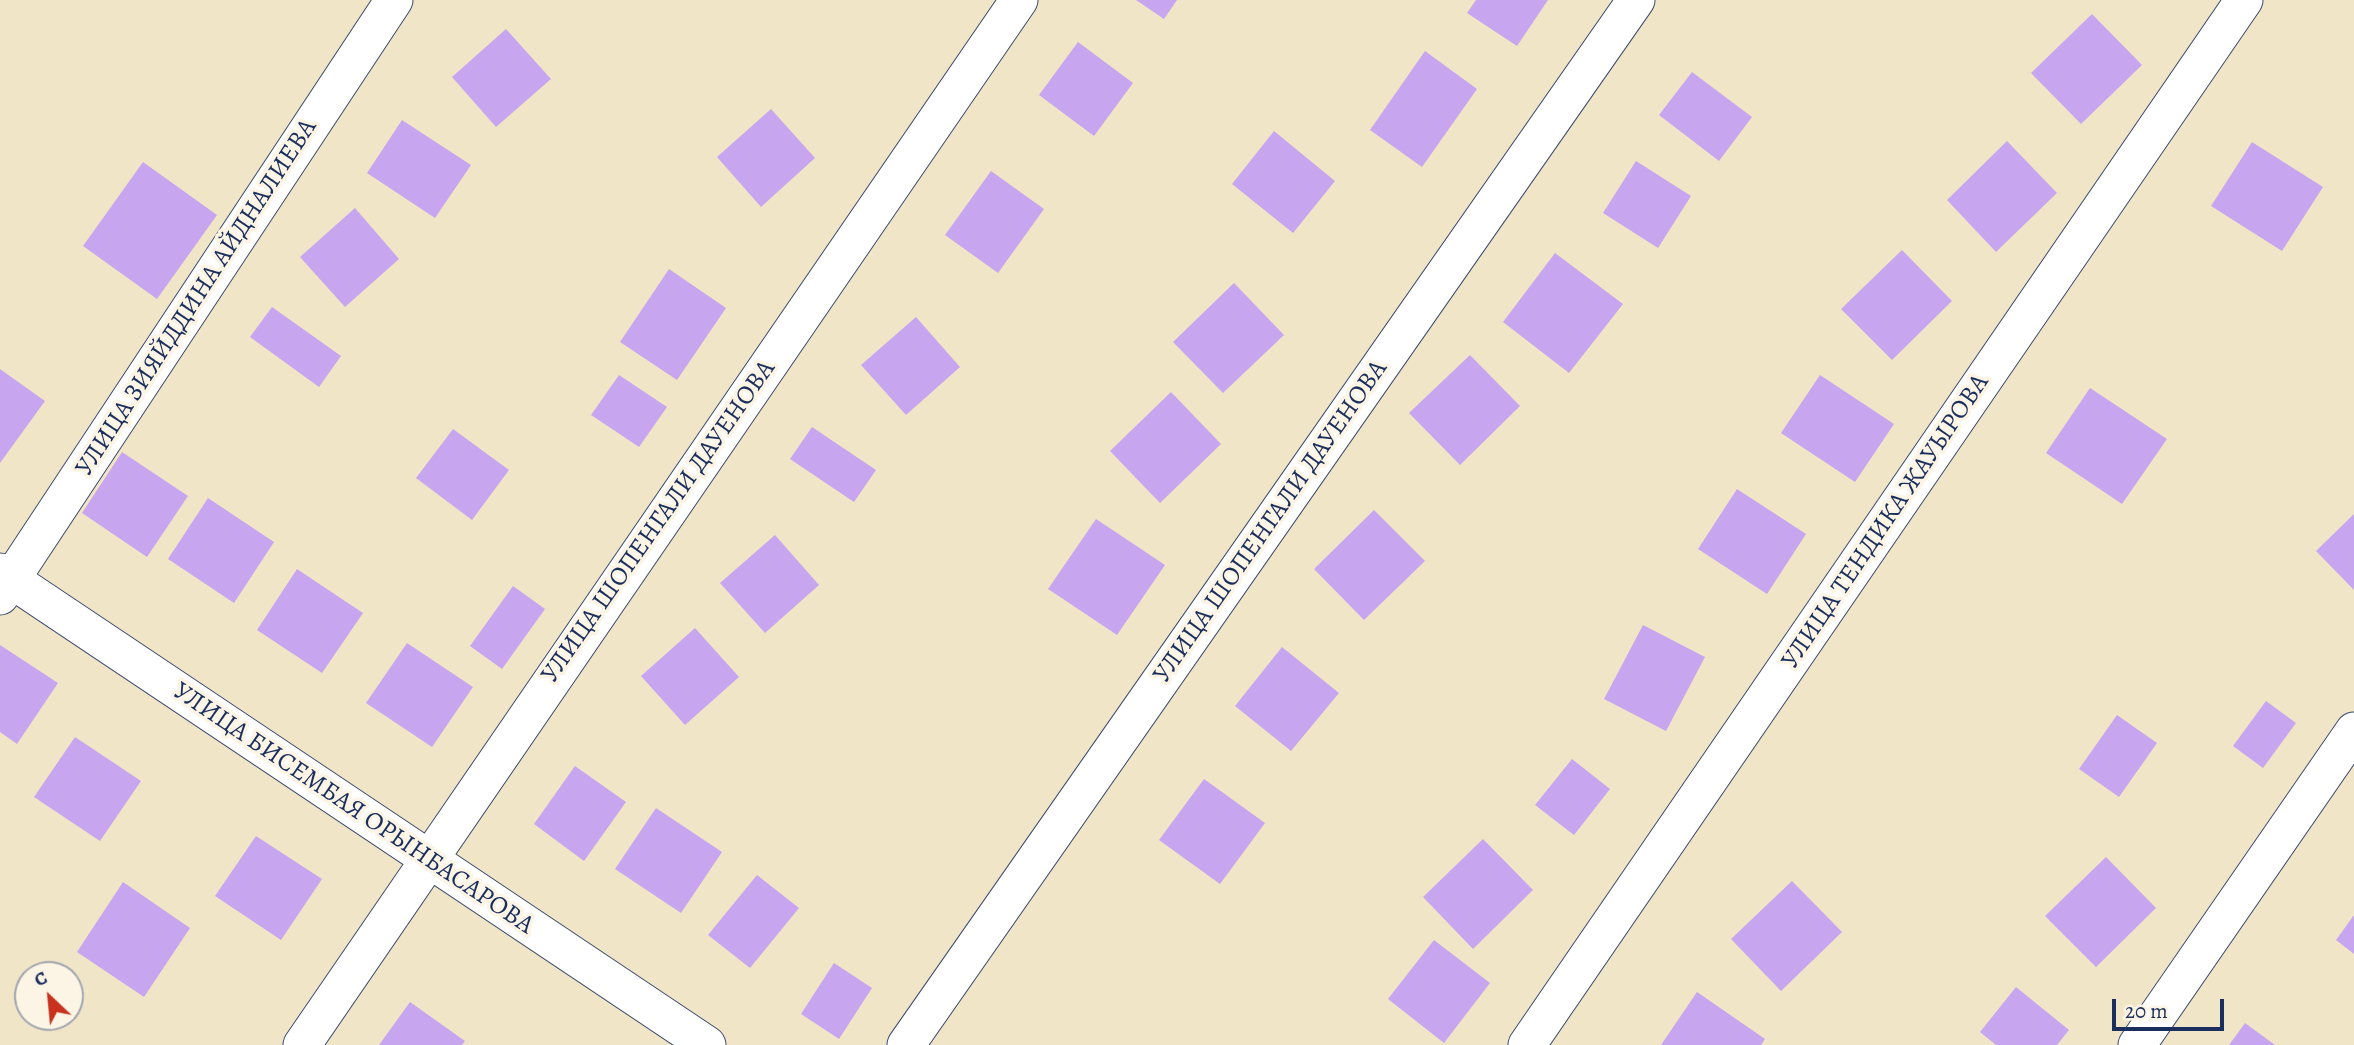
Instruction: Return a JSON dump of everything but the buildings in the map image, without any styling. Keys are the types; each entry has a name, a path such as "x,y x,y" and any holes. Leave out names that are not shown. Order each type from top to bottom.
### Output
{"street":[{"name":"УЛИЦА ЗИЯЙДДИНА АЙДНАЛИЕВА","path":"4,583 394,0"},
{"name":"УЛИЦА ШОПЕНГАЛИ ДАУЕНОВА","path":"302,1045 1018,0"},
{"name":"УЛИЦА ШОПЕНГАЛИ ДАУЕНОВА","path":"906,1045 1636,0"},
{"name":"УЛИЦА ТЕНДИКА ЖАУЫРОВА","path":"1527,1045 2244,0"},
{"name":"УЛИЦА БИСЕМБАЯ ОРЫНБАСАРОВА","path":"4,583 707,1045"},
{"path":"2137,1045 2354,731"}]}
